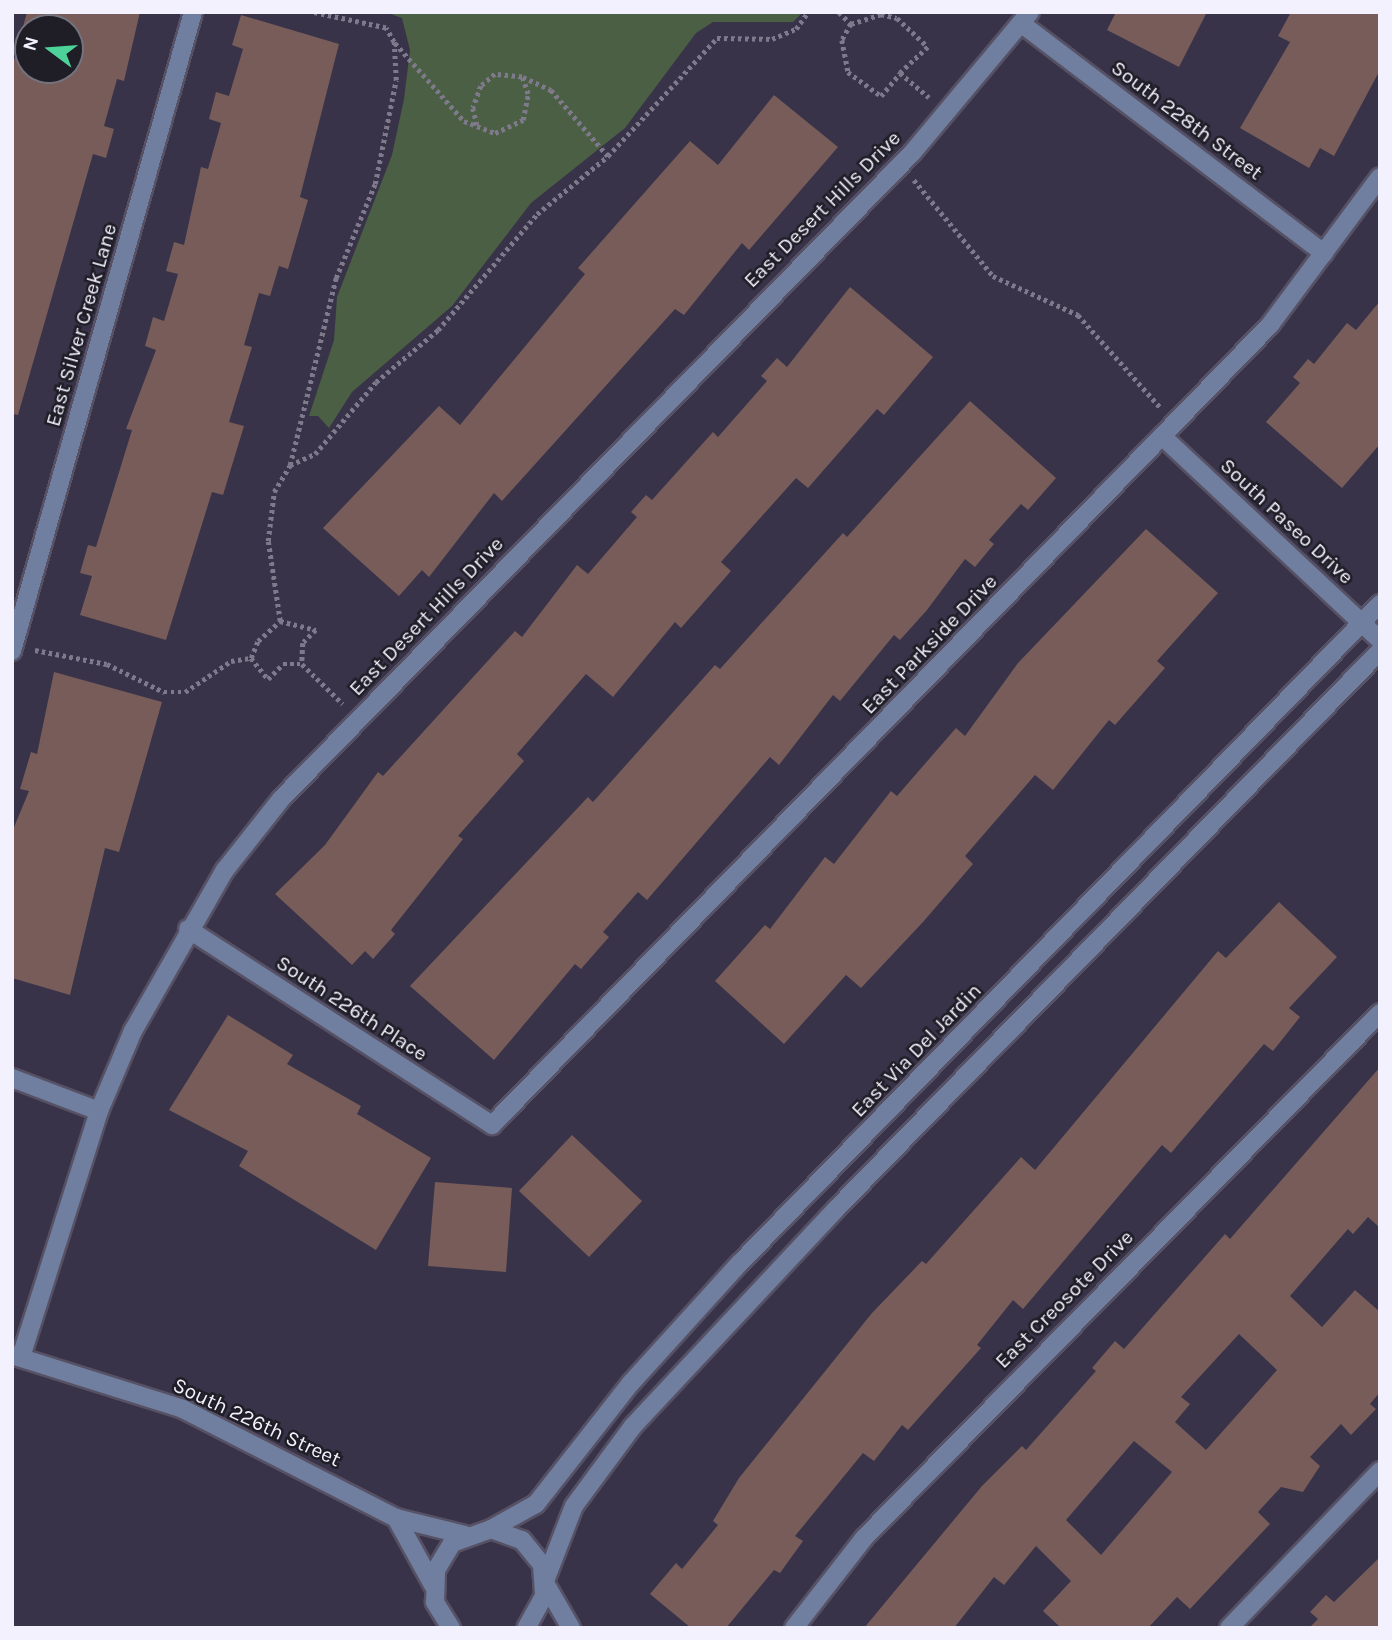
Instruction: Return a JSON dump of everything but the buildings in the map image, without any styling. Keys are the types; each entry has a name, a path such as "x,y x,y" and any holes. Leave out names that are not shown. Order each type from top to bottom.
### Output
{"street":[{"name":"East Silver Creek Lane","path":"13,648 193,12"},
{"name":"East Desert Hills Drive","path":"17,1356 99,1111 188,929 225,870 281,799 900,165 1026,18"},
{"name":"South 228th Street","path":"1026,18 1324,253"},
{"name":"East Parkside Drive","path":"492,1125 1270,325 1380,177"},
{"name":"South Paseo Drive","path":"1167,430 1380,640"},
{"name":"East Via Del Jardin","path":"465,1535 491,1529 536,1504 631,1382 740,1263 1380,604"},
{"path":"526,1628 540,1608 545,1582 574,1506 633,1426 836,1209 1380,651"},
{"name":"South 226th Place","path":"188,929 492,1125"},
{"name":"East Creosote Drive","path":"794,1628 864,1538 1380,1013"},
{"path":"12,1078 99,1111"},
{"name":"South 226th Street","path":"17,1356 183,1409 396,1518 465,1535"},
{"path":"1229,1628 1380,1471"},
{"path":"396,1518 452,1628"},
{"path":"491,1529 522,1540 542,1565 545,1582 571,1628"},
{"path":"430,1628 442,1555 465,1535"}],"path":[{"path":"312,12 386,28 394,42 464,121 495,133 523,120 528,94 522,77"},
{"path":"290,465 315,454 376,382 438,330 537,214 608,156 717,38 772,39 796,29 808,12"},
{"path":"839,12 851,24"},
{"path":"881,14 897,18 928,47 900,73 881,96 848,72 842,40 851,24 881,14"},
{"path":"280,621 268,541 274,492 290,465 336,278 375,184 396,80 394,42"},
{"path":"900,73 947,112"},
{"path":"477,126 473,108 481,86 495,74 522,77 551,90 608,156"},
{"path":"900,165 993,276 1078,315 1167,430"},
{"path":"251,658 258,641 280,621"},
{"path":"280,621 316,630 303,643 302,664"},
{"path":"13,648 107,664 164,692 185,692 230,661 251,658"},
{"path":"251,658 268,679 283,664 302,664 358,719"}],"green space":[{"path":"385,12 803,12 793,22 713,22 696,33 625,128 531,203 452,306 352,392 329,428 318,416 309,416 334,340 337,297 392,155 404,99 410,50 402,18"}]}
